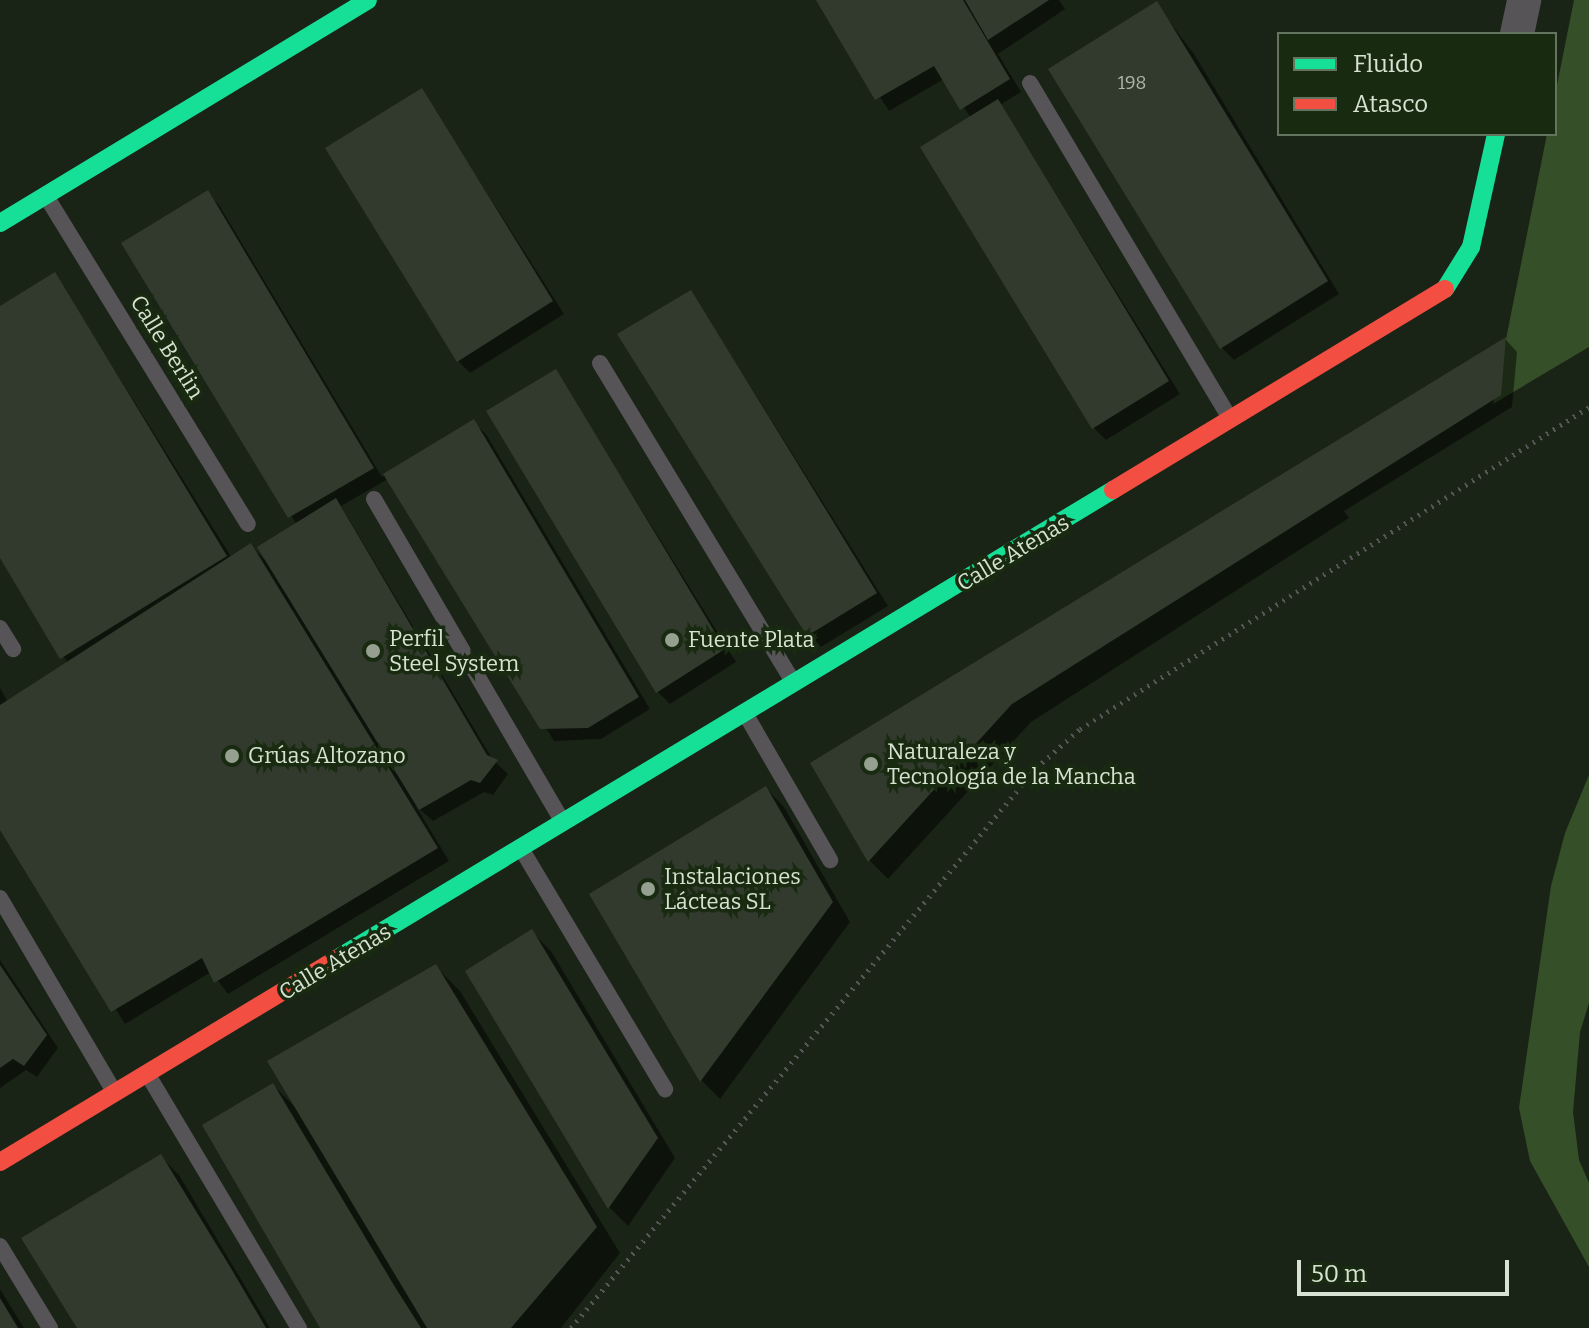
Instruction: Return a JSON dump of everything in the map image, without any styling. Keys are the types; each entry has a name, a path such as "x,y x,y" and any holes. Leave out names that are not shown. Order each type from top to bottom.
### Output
{"street":[{"path":"0,223 368,0"},
{"path":"1517,32 1524,0"},
{"name":"Calle Atenas","path":"0,1162 795,686 1445,289 1471,247 1496,136"}],"lane":[{"path":"1030,83 1232,420"},
{"name":"Calle Berlin","path":"46,196 248,524"},
{"path":"600,363 795,686"},
{"path":"374,499 564,824"},
{"path":"0,628 13,649"},
{"path":"746,715 830,860"},
{"path":"522,850 665,1089"},
{"path":"0,898 116,1094"},
{"path":"148,1074 299,1328"},
{"path":"0,1246 50,1328"}],"path":[{"path":"571,1328 1036,768 1080,729 1589,407"}],"green space":[{"path":"1574,0 1589,0 1589,347 1493,404 1547,136 1557,136 1557,85"},
{"path":"1589,775 1589,1003 1580,1032 1573,1112 1579,1160 1589,1183 1589,1267 1530,1161 1519,1108 1551,886 1565,833"}],"building":[{"path":"816,0 963,0 1010,79 960,110 934,66 875,100"},
{"path":"965,0 1049,0 988,40"},
{"path":"1157,1 1328,281 1220,349 1048,69"},
{"path":"422,88 553,301 457,362 325,148"},
{"path":"998,99 1169,381 1092,429 920,147"},
{"path":"208,190 374,468 288,518 121,243"},
{"path":"55,272 227,556 60,659 0,558 0,306"},
{"path":"691,290 877,593 807,636 617,334"},
{"path":"1506,337 1501,395 1012,704 868,862 810,763"},
{"path":"556,369 725,649 656,693 486,411"},
{"path":"474,419 639,697 588,728 540,729 383,474"},
{"name":"Perfil Steel System","path":"336,498 487,755 498,760 480,783 471,780 419,810 257,547"},
{"name":"Grúas Altozano","path":"251,543 438,848 214,983 202,958 111,1012 0,830 0,705"},
{"path":"766,786 833,902 700,1082 589,894"},
{"path":"532,929 658,1138 608,1209 465,971"},
{"path":"436,964 597,1227 511,1328 427,1328 267,1061"},
{"path":"0,965 47,1035 24,1066 13,1059 0,1068"},
{"path":"273,1083 421,1328 320,1328 202,1125"},
{"path":"161,1154 266,1328 77,1328 21,1238"},
{"path":"0,1298 18,1328 0,1328"}],"traffic: fast":[{"path":"0,223 368,0"},
{"path":"1445,289 1471,247 1496,136"},
{"path":"338,958 1113,490"}],"traffic: jam":[{"path":"1113,490 1445,289"},
{"path":"0,1162 338,958"}],"place":[{"name":"Fuente Plata","path":"672,640"},
{"name":"Perfil Steel System","path":"373,651"},
{"name":"Grúas Altozano","path":"232,756"},
{"name":"Naturaleza y Tecnología de la Mancha","path":"871,764"},
{"name":"Instalaciones Lácteas SL","path":"648,889"}]}
